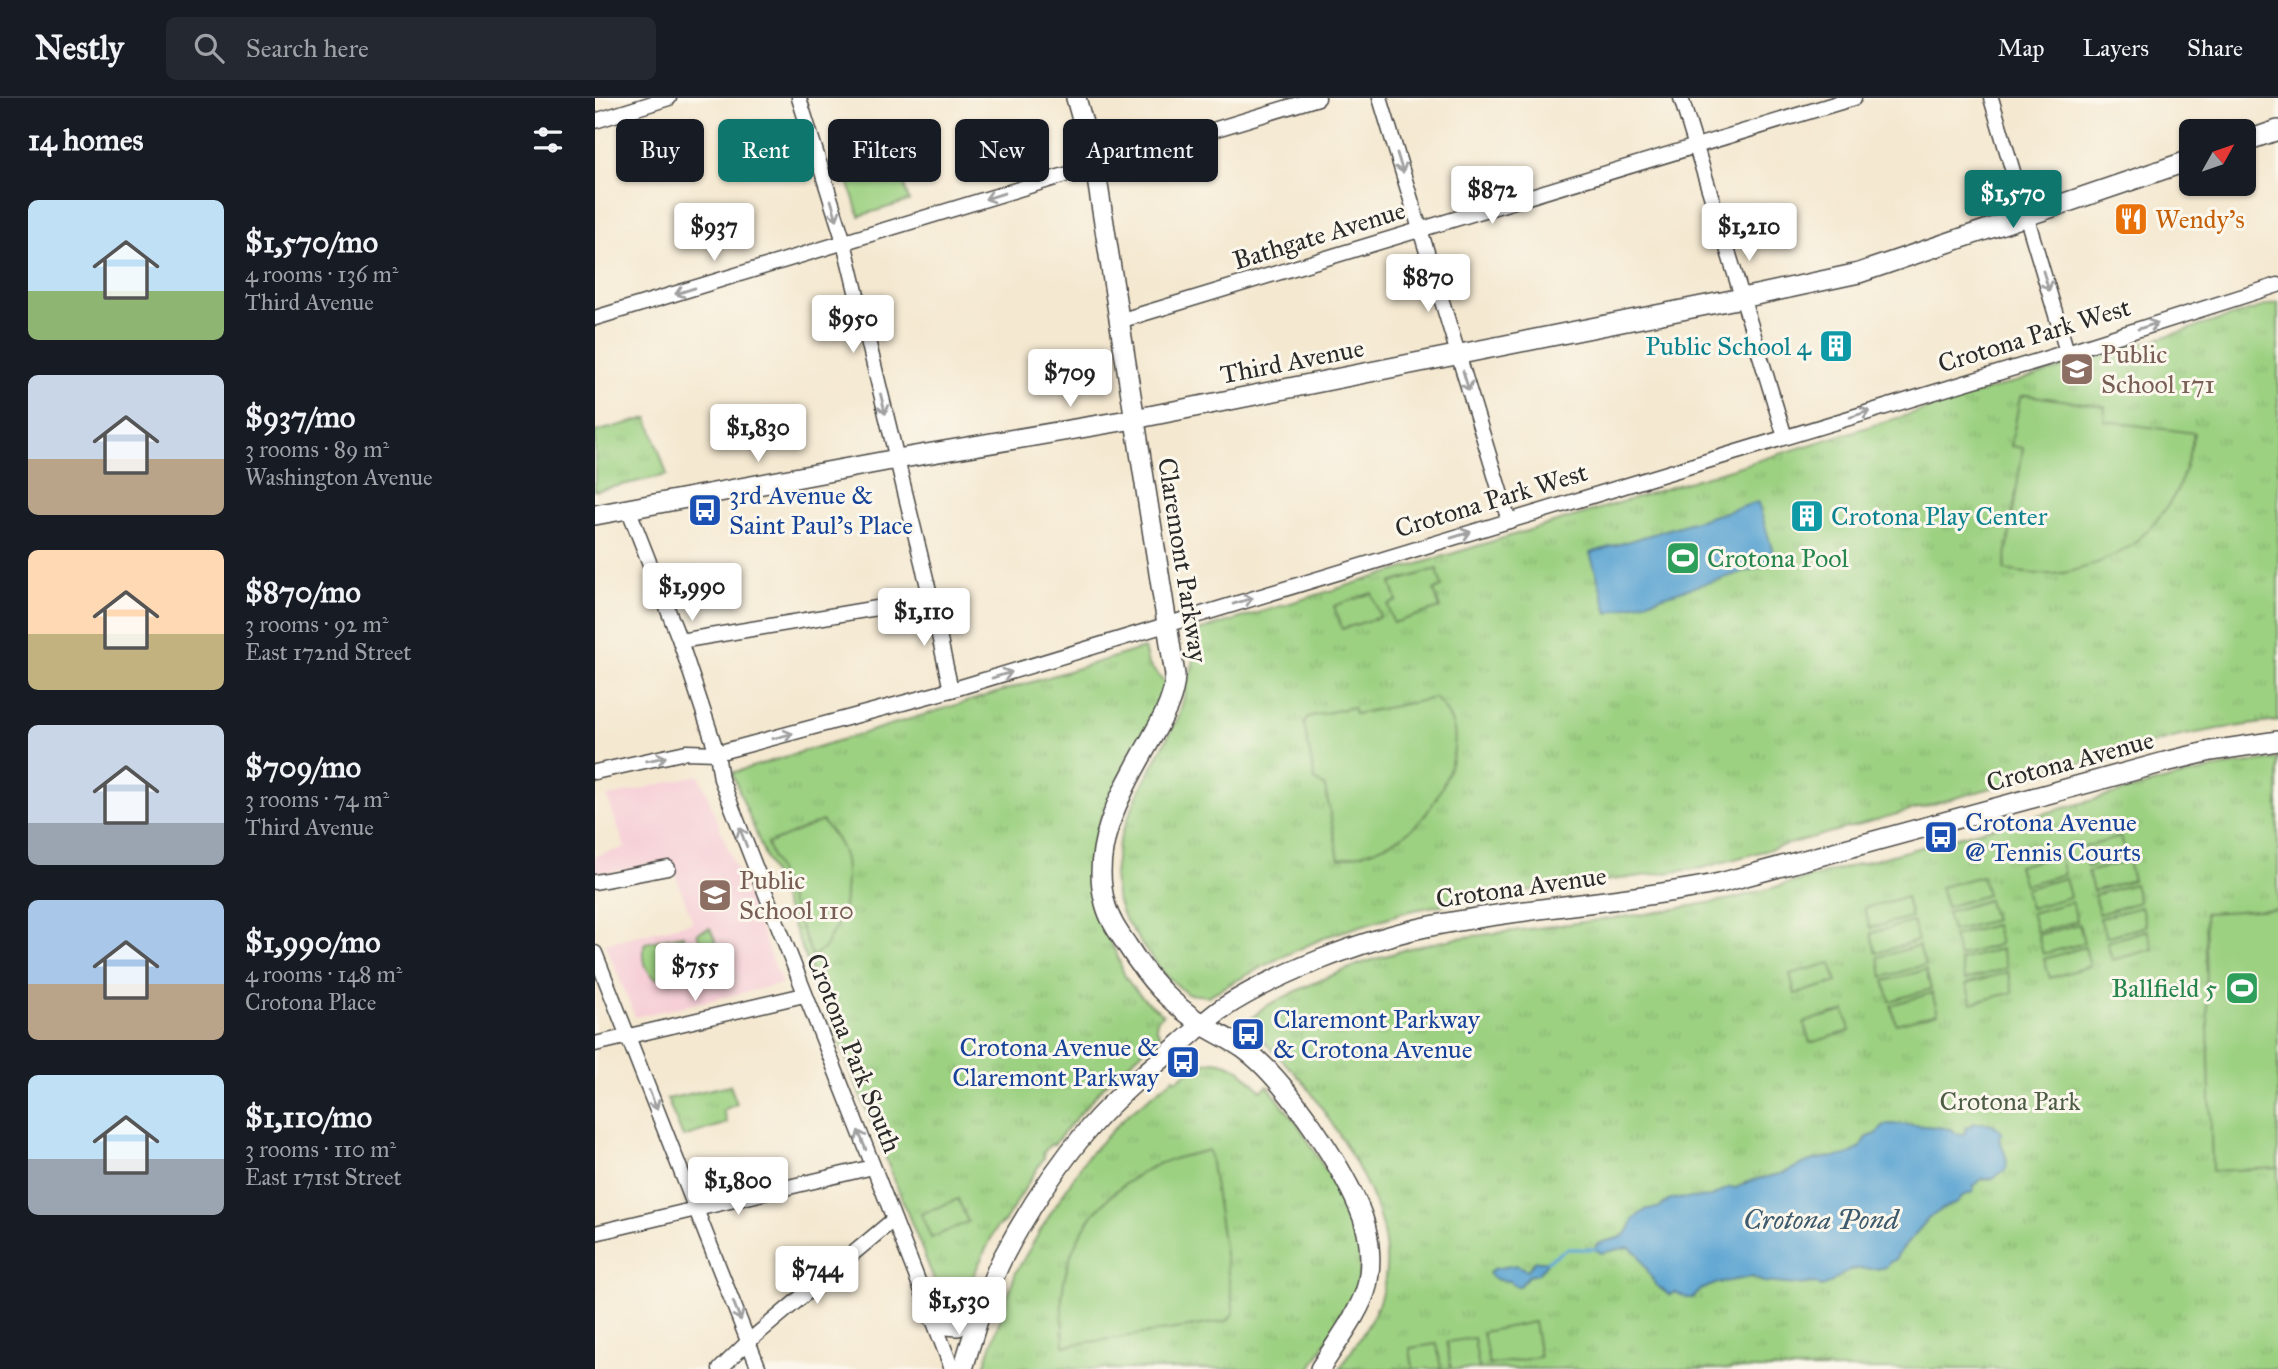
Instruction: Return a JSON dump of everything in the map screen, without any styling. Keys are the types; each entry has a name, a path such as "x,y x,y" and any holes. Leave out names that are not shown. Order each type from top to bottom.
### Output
{"street":[{"path":"595,121 669,98"},
{"path":"799,98 844,242 951,690"},
{"name":"Claremont Parkway","path":"1076,98 1082,119"},
{"path":"1218,128 1318,98"},
{"path":"1380,98 1509,521"},
{"path":"1681,98 1785,438"},
{"name":"Bathgate Avenue","path":"1119,321 1854,98"},
{"path":"1991,98 2067,352"},
{"path":"2256,138 2278,130"},
{"name":"Third Avenue","path":"595,515 897,459 1134,419 1859,273 2179,164"},
{"path":"595,318 1063,176"},
{"name":"Claremont Parkway","path":"1097,182 1165,625 1174,668 1173,696 1112,816 1103,856 1102,884 1105,902 1111,919 1161,993 1202,1024 1245,1050 1284,1090 1342,1174 1363,1220 1370,1249 1367,1286 1358,1307 1320,1369"},
{"name":"Crotona Park West","path":"595,772 687,752 717,753 951,690 2067,352 2278,285"},
{"name":"Crotona Park South","path":"628,508 681,641 717,753 721,779 952,1369"},
{"path":"681,641 931,599"},
{"name":"Crotona Avenue","path":"963,1369 982,1307 1002,1261 1028,1214 1082,1138 1131,1086 1202,1024 1222,1009 1271,983 1339,953 1380,939 1473,918 1661,895 1720,883 2165,762 2211,751 2278,741"},
{"path":"595,882 669,868"},
{"path":"595,953 759,1369"},
{"path":"595,1044 804,995"},
{"path":"595,1233 873,1167"},
{"path":"720,1369 748,1341 893,1220"},
{"path":"933,1317 946,1325 958,1326 982,1307"}],"shaded area":[{"name":"Public School 110","path":"699,775 782,984 635,1017 605,943 693,922 670,860 595,876 595,856 625,848 607,797"}],"green space":[{"path":"848,182 903,182 909,201 859,216"},
{"path":"2278,302 2278,721 2180,736 1702,868 1483,897 1409,911 1328,936 1275,960 1208,996 1187,994 1164,973 1123,916 1116,896 1114,874 1118,846 1138,794 1179,716 1196,652 1192,633"},
{"path":"2026,395 2105,406 2104,421 2194,433 2183,476 2172,499 2149,529 2126,549 2099,562 2063,573 2041,574 2004,570 2023,448 2011,446 2020,397"},
{"path":"648,418 667,475 595,491 595,432"},
{"path":"1437,569 1442,587 1434,590 1440,608 1393,623 1388,605 1397,601 1391,583"},
{"path":"1372,593 1380,617 1342,629 1334,606"},
{"path":"1144,648 1148,664 1165,683 1166,692 1103,812 1095,838 1090,891 1096,915 1125,976 1147,1002 1163,1014 1156,1024 1160,1035 1103,1087 1043,1153 1044,1157 1005,1221 996,1228 960,1311 950,1311 945,1307 732,773"},
{"path":"1435,698 1451,721 1455,743 1449,771 1436,799 1418,823 1401,837 1376,849 1339,859 1325,787 1315,780 1304,724 1308,717 1353,707 1355,714"},
{"name":"Crotona Park","path":"2278,759 2278,1369 1340,1369 1367,1326 1380,1299 1386,1255 1383,1233 1370,1192 1338,1133 1305,1084 1251,1025 1251,1019 1264,1007 1360,964 1410,948 1458,938 1646,914 1731,899 2170,779 2222,767"},
{"path":"822,821 840,846 845,862 846,881 842,914 824,949 812,956 767,844"},
{"path":"2121,837 2127,856 2087,867 2081,848"},
{"path":"2059,855 2064,874 2024,885 2018,866"},
{"path":"2128,861 2133,880 2093,891 2088,872"},
{"path":"1982,876 1987,895 1946,907 1940,887"},
{"path":"2065,878 2070,897 2030,908 2025,889"},
{"path":"2134,884 2139,902 2099,914 2094,895"},
{"path":"1906,897 1911,917 1870,928 1864,908"},
{"path":"1988,900 1994,920 1952,931 1947,912"},
{"path":"2072,902 2077,921 2037,932 2031,913"},
{"path":"2141,907 2146,926 2106,937 2100,918"},
{"name":"Ballfield 5","path":"2278,909 2278,1168 2212,1171 2205,913"},
{"path":"1913,922 1918,941 1876,953 1871,933"},
{"path":"2079,924 2084,943 2043,954 2038,935"},
{"path":"1995,925 2000,944 1959,956 1953,936"},
{"path":"710,928 720,952 706,957 697,933"},
{"path":"2147,930 2153,949 2112,960 2107,942"},
{"path":"683,935 692,972 672,981 655,978 645,965 645,943"},
{"path":"1919,946 1925,965 1883,977 1878,957"},
{"path":"2085,947 2090,966 2050,978 2044,959"},
{"path":"2001,949 2007,968 1965,980 1960,960"},
{"path":"1831,963 1837,982 1795,994 1790,974"},
{"path":"1926,970 1931,989 1890,1001 1884,981"},
{"path":"2008,972 2013,992 1972,1003 1966,984"},
{"path":"1932,993 1938,1013 1896,1024 1891,1005"},
{"path":"1845,1011 1850,1031 1810,1043 1804,1022"},
{"path":"1214,1061 1235,1067 1261,1091 1268,1086 1301,1129 1346,1204 1357,1228 1360,1272 1355,1293 1310,1369 985,1369 1016,1272 1086,1158 1127,1115 1174,1078 1177,1080 1197,1065"},
{"path":"730,1085 737,1104 723,1110 727,1123 683,1137 667,1099"},
{"path":"1209,1150 1234,1313 1227,1321 1064,1346 1062,1297 1065,1276 1079,1237 1089,1220 1102,1204 1133,1178 1159,1164"},
{"path":"958,1199 968,1222 931,1238 921,1214"},
{"path":"1534,1322 1540,1357 1489,1365 1483,1332"},
{"path":"1474,1338 1479,1369 1451,1369 1447,1342"},
{"path":"1437,1344 1441,1369 1413,1369 1410,1348"}],"water":[{"name":"Crotona Pool","path":"1758,502 1776,562 1608,613 1590,553"},
{"name":"Crotona Pond","path":"1975,1123 1993,1125 2002,1133 1999,1138 2006,1156 2006,1169 1993,1179 1981,1179 1973,1186 1973,1192 1929,1218 1897,1255 1897,1259 1886,1267 1851,1270 1821,1287 1815,1283 1798,1285 1763,1282 1752,1277 1718,1283 1700,1290 1693,1298 1687,1298 1675,1292 1669,1295 1656,1285 1638,1254 1629,1247 1601,1253 1595,1249 1597,1244 1620,1238 1628,1232 1633,1219 1647,1209 1658,1208 1671,1199 1711,1197 1730,1187 1736,1188 1749,1181 1781,1174 1811,1161 1851,1153 1857,1150 1867,1137 1874,1135 1887,1124 1952,1129 1960,1135 1965,1133 1965,1128"},
{"path":"1536,1261 1547,1263 1538,1274 1528,1276 1520,1286 1515,1286 1510,1281 1498,1280 1489,1273 1493,1269 1516,1265 1527,1270"}],"waterway":[{"path":"1547,1261 1567,1249 1595,1249"}],"place":[{"name":"Wendy's","path":"2131,219"},
{"name":"Public School 4","path":"1836,346"},
{"name":"Public School 171","path":"2077,369"},
{"name":"3rd Avenue & Saint Paul’s Place","path":"705,510"},
{"name":"Crotona Play Center","path":"1807,516"},
{"name":"Crotona Pool","path":"1683,558"},
{"name":"Crotona Avenue @ Tennis Courts","path":"1941,837"},
{"name":"Public School 110","path":"715,895"},
{"name":"Ballfield 5","path":"2242,988"},
{"name":"Claremont Parkway & Crotona Avenue","path":"1248,1034"},
{"name":"Crotona Avenue & Claremont Parkway","path":"1183,1062"}]}
